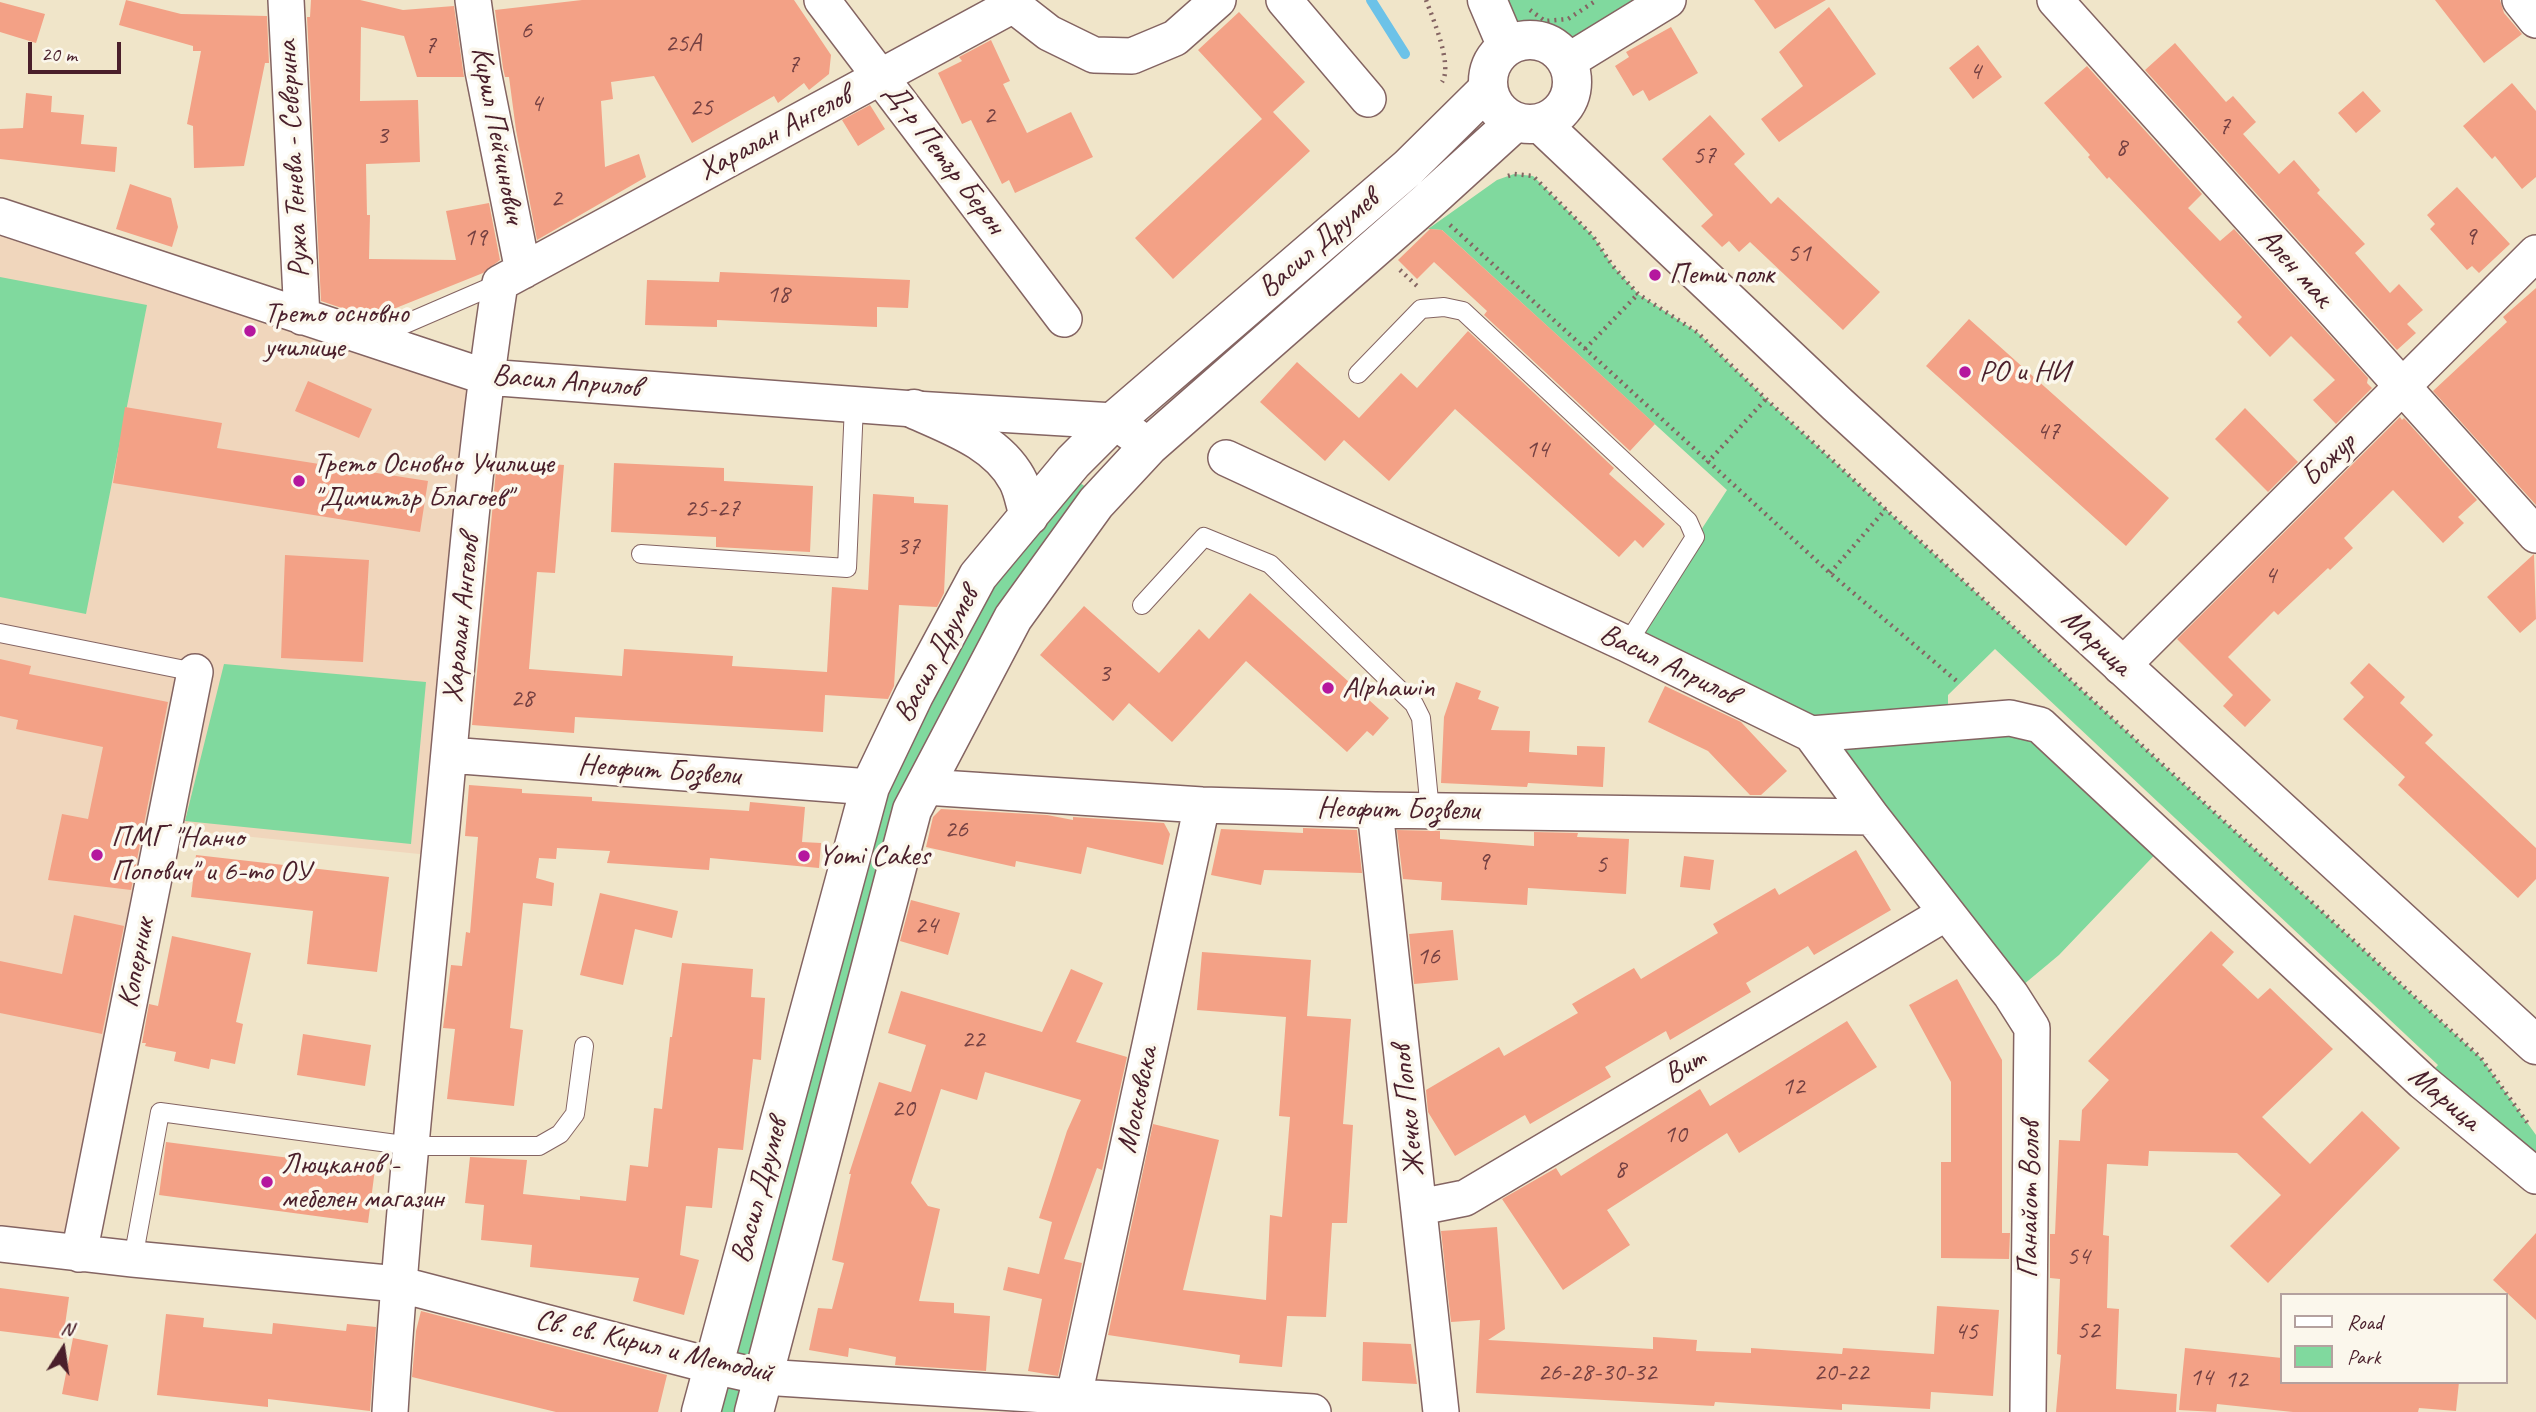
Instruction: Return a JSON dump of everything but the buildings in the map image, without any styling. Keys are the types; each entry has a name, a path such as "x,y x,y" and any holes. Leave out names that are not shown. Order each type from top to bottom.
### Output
{"street":[{"name":"Ружа Тенева - Северина","path":"286,0 302,317"},
{"name":"Кирил Пейчинович","path":"473,0 512,277"},
{"name":"Д-р Петър Берон","path":"822,0 1064,319"},
{"path":"1012,3 1049,33 1094,54 1132,56 1175,38 1218,0"},
{"path":"1284,0 1368,99"},
{"path":"1567,62 1668,0"},
{"name":"Ален мак","path":"2055,0 2536,535"},
{"path":"2520,0 2536,20"},
{"name":"Харалан Ангелов","path":"390,1412 398,1284 486,377 512,277 1012,3"},
{"path":"1504,3 1507,47"},
{"path":"1528,40 1540,41 1551,46 1567,62 1572,85 1569,97 1540,117 1497,109 1488,89 1488,77 1497,55 1507,47 1528,40"},
{"name":"Васил Друмев","path":"701,1412 870,787 914,695 978,576 1073,462 1114,421 1408,168 1488,89"},
{"name":"Васил Друмев","path":"759,1394 912,810 1013,618 1096,503 1149,446 1475,158 1540,117"},
{"name":"Марица","path":"1540,117 1690,267 2121,667 2536,1045"},
{"name":"Васил Априлов","path":"0,216 486,377 914,410 1114,421"},
{"name":"Божур","path":"2121,667 2536,253"},
{"path":"914,410 973,436 998,455 1018,480 1029,516"},
{"path":"1114,421 1149,446"},
{"name":"Васил Априлов","path":"1226,458 1627,644 1811,734 2011,995"},
{"name":"Коперник","path":"79,1254 195,672"},
{"name":"Марица","path":"1811,734 2010,718 2040,725 2423,1082 2536,1175"},
{"name":"Неофит Бозвели","path":"449,755 870,787"},
{"name":"Неофит Бозвели","path":"925,787 1202,804 1375,810 1872,817"},
{"name":"Московска","path":"1074,1396 1202,804"},
{"name":"Жечко Попов","path":"1375,810 1441,1412"},
{"name":"Вит","path":"1420,1208 1465,1198 1946,913"},
{"name":"Панайот Волов","path":"2011,995 2032,1028 2028,1412"},
{"name":"Марица","path":"2503,1017 2536,1068"},
{"name":"Св. св. Кирил и Методий","path":"0,1244 398,1284 713,1366 759,1394 1074,1396 1108,1406 1313,1412"}],"lane":[{"path":"369,339 512,277"},
{"path":"1358,374 1422,309 1444,307 1462,312 1688,521 1695,537 1627,644"},
{"path":"641,554 847,568 854,405"},
{"path":"1142,605 1204,537 1270,564 1414,704 1421,718 1430,811"},
{"path":"0,633 195,672"},
{"path":"133,1259 160,1112 411,1146 539,1146 560,1134 575,1114 584,1046"}],"path":[{"path":"1426,0 1442,47 1446,76 1434,97 1431,109 1449,127"},
{"path":"1504,3 1545,21 1568,19 1597,0"},
{"path":"1475,158 1497,180 1514,174 1533,176 1593,236 1612,265 1638,294 1697,332 1766,400 2482,1058 2536,1135"},
{"path":"1426,203 1707,463 1959,683"},
{"path":"1377,246 1440,309"},
{"path":"1585,349 1638,294"},
{"path":"1707,463 1766,400"},
{"path":"1830,573 1886,509"}],"shaded area":[{"path":"0,214 486,377 439,856 164,828 79,1254 0,1244"}],"green space":[{"path":"1487,0 1668,0 1567,62 1540,41 1507,47"},
{"path":"1514,174 1533,176 1593,236 1612,265 1638,294 1697,332 1766,399 2481,1058 2536,1135 2536,1175 2423,1082 2438,1065 1995,649 1948,695 1948,722 2010,718 2166,843 2059,955 2011,995 1811,734 1627,644 1727,490 1442,230 1428,229 1497,180"},
{"path":"0,277 147,305 86,614 0,597"},
{"path":"1080,483 1086,487 925,787 754,1412 701,1412 870,787 978,576"},
{"path":"224,664 426,682 411,844 185,821"}],"waterway":[{"path":"1371,0 1405,54"}],"place":[{"name":"Пети полк","path":"1655,275"},
{"name":"Трето основно училище","path":"250,331"},
{"name":"РО и НИ","path":"1965,372"},
{"name":"Трето Основно Училище \"Димитър Благоев\"","path":"299,481"},
{"name":"Alphawin","path":"1328,688"},
{"name":"ПМГ \"Нанчо Попович\" и 6-то ОУ","path":"97,855"},
{"name":"Yomi Cakes","path":"804,856"},
{"name":"Люцканов - мебелен магазин","path":"267,1182"}]}
